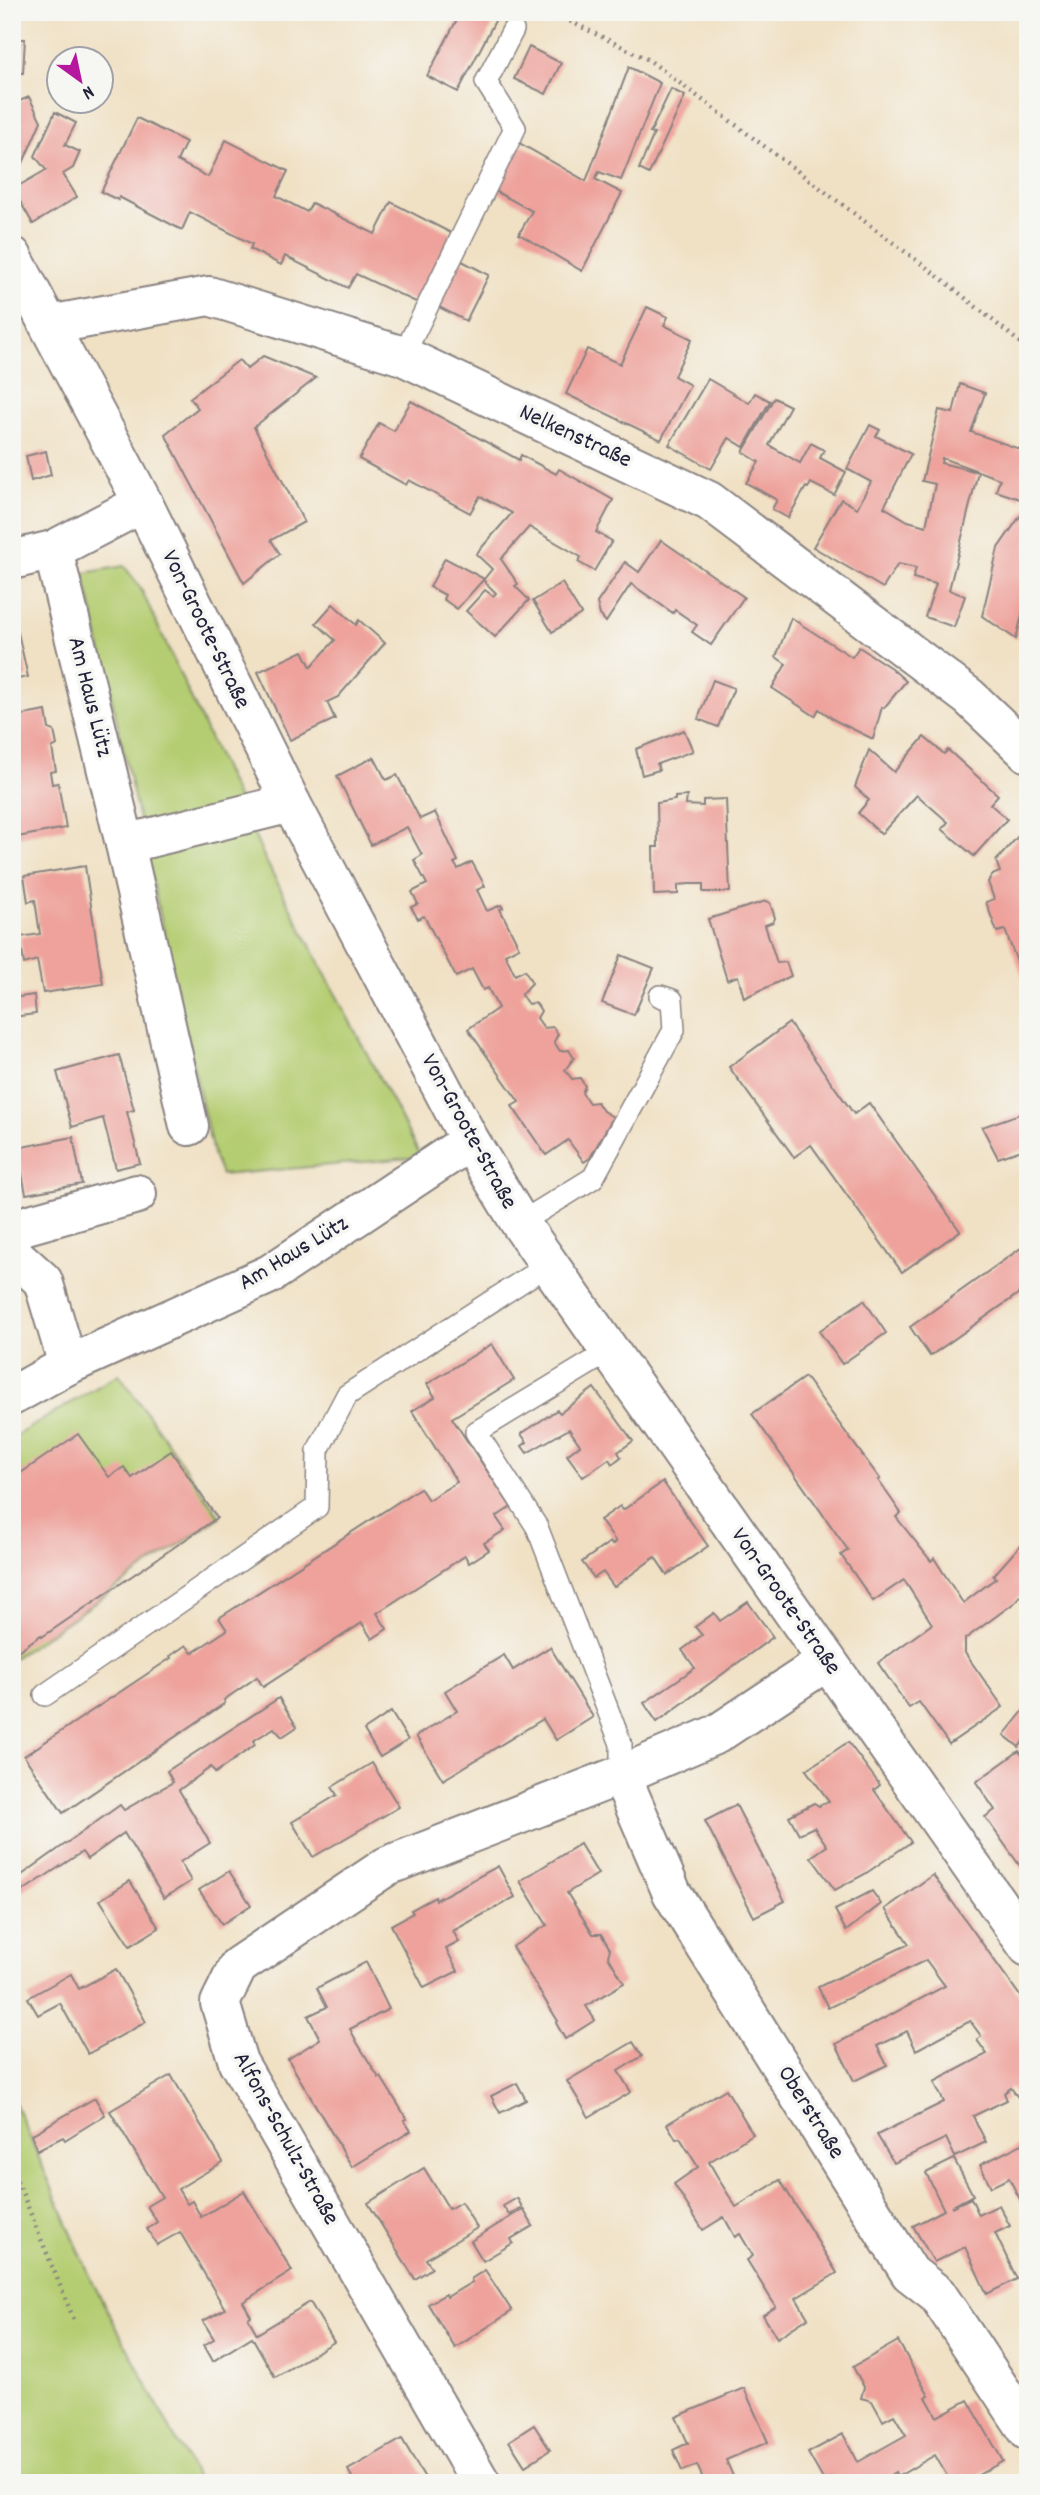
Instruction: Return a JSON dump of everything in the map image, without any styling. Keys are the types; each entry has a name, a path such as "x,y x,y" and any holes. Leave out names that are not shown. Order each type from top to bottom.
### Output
{"street":[{"name":"Von-Groote-Straße","path":"12,256 143,503 291,803 470,1141 520,1223 1028,1947"},
{"name":"Nelkenstraße","path":"49,325 209,296 403,356 709,501 969,697 1028,753"},
{"path":"12,560 52,550 143,503"},
{"name":"Am Haus Lütz","path":"52,550 125,844 190,1126"},
{"path":"125,844 291,803"},
{"name":"Am Haus Lütz","path":"12,1396 68,1365 270,1275 470,1141"},
{"path":"12,1229 137,1194"},
{"path":"12,1253 43,1281 68,1365"},
{"name":"Alfons-Schulz-Straße","path":"481,2483 238,2062 220,2003 238,1966 387,1866 621,1775 718,1734 827,1661"},
{"name":"Oberstraße","path":"621,1775 672,1892 910,2273 937,2294 1028,2431"}],"lane":[{"path":"403,356 514,128 486,82 513,30"},
{"path":"520,1223 593,1178 674,1030 672,1000 660,996"},
{"path":"45,1695 317,1507 318,1450 347,1395 549,1264"},
{"path":"610,1351 476,1432 537,1527 621,1744 621,1775"}],"path":[{"path":"551,12 649,61 943,280 1028,349"},
{"path":"12,2168 75,2322"}],"green space":[{"path":"124,566 140,587 266,861 421,1157 221,1175 214,1158 84,573"},
{"path":"119,1374 220,1517 12,1659 12,1438"},
{"path":"12,2096 93,2283 199,2483 12,2483"}],"building":[{"path":"461,12 493,12 498,15 458,92 427,76"},
{"path":"12,39 25,39 23,73 12,73"},
{"path":"529,47 561,63 546,94 514,79"},
{"path":"629,67 660,83 621,180 599,172 595,179 622,193 582,271 519,234 532,211 495,191 519,143 586,181"},
{"path":"671,89 685,96 649,174 639,169 654,134 650,133"},
{"path":"29,97 41,121 23,163 12,141 12,104"},
{"path":"53,116 63,116 76,123 65,145 80,152 73,168 63,174 77,197 33,224 13,189 46,170 35,156"},
{"path":"137,118 186,142 177,161 208,177 226,140 288,171 276,196 307,212 312,203 375,234 391,202 453,234 418,303 356,274 348,288 285,256 281,265 250,249 252,244 190,212 182,230 119,197 118,200 101,192"},
{"path":"460,260 489,275 466,321 437,306"},
{"path":"647,307 668,317 664,325 692,339 674,376 690,385 661,440 566,394 587,349 620,364"},
{"path":"263,356 316,378 254,427 304,522 271,540 280,554 244,583 165,434 198,408 190,398 239,360 247,369"},
{"path":"708,379 749,403 755,393 770,401 744,447 729,438 711,469 669,445"},
{"path":"960,384 985,393 971,432 1028,452 1028,487 1025,486 1020,499 996,491 1000,479 942,458 941,463 978,472 949,590 965,596 954,627 925,617 936,584 913,578 916,568 898,564 883,588 813,547 841,499 857,508 871,482 847,469 870,425 880,430 876,436 911,454 884,507 908,521 926,526 935,484 922,481 939,410 953,413"},
{"path":"774,398 790,406 769,445 800,463 811,443 824,450 820,458 846,472 834,495 811,483 788,518 772,509 777,500 746,483 759,462 743,452"},
{"path":"411,401 519,460 521,455 556,474 559,469 613,500 596,532 612,541 594,571 578,562 581,557 529,527 501,559 518,584 515,586 529,600 495,637 466,611 485,590 493,596 496,593 483,580 457,609 443,599 445,595 430,587 445,558 484,579 492,569 476,554 512,513 480,496 470,513 409,480 406,485 359,459 379,423 394,431"},
{"path":"46,451 51,475 31,481 26,456"},
{"path":"1028,505 1028,591 1016,639 982,616 998,548"},
{"path":"661,540 744,597 711,645 692,632 697,625 675,610 673,613 631,584 606,622 600,615 597,603 625,562 639,572"},
{"path":"562,583 581,614 552,632 533,601"},
{"path":"333,604 356,625 359,620 385,643 338,697 327,702 335,719 290,740 258,672 303,651 311,667 335,640 316,623"},
{"path":"12,606 28,677 12,680"},
{"path":"791,618 852,657 859,647 906,681 884,708 882,707 873,739 836,721 819,709 815,716 772,688 786,664 776,657"},
{"path":"713,680 734,688 718,727 698,719"},
{"path":"46,711 49,729 54,731 57,745 52,748 56,771 50,772 52,784 58,783 66,828 12,838 12,717"},
{"path":"684,730 693,751 657,764 659,770 642,775 636,749"},
{"path":"924,737 944,754 948,750 998,795 990,804 1007,819 974,856 942,829 948,822 917,795 881,834 858,813 869,800 855,787 869,750 894,772"},
{"path":"374,757 386,780 397,775 420,819 435,812 458,861 454,863 458,869 472,862 485,886 477,890 487,911 501,905 503,908 500,909 519,947 505,954 515,975 525,970 532,983 521,995 528,1004 536,1003 541,1011 537,1018 544,1028 553,1027 558,1034 554,1042 560,1051 569,1050 574,1058 565,1070 572,1079 580,1078 585,1086 582,1093 589,1103 597,1102 603,1111 613,1117 590,1158 584,1162 568,1140 546,1155 512,1106 519,1102 468,1029 498,1008 488,988 483,990 472,969 456,977 424,916 418,919 411,907 418,904 412,892 427,884 414,860 422,855 407,827 371,845 337,776"},
{"path":"687,796 686,805 703,806 703,800 726,799 730,892 703,892 703,884 689,884 678,885 678,894 654,895 653,847 658,847 657,803"},
{"path":"1028,825 1026,986 1005,930 997,932 986,902 994,899 988,882 992,875 1000,872 996,861"},
{"path":"85,866 103,984 43,993 37,960 24,964 20,937 40,934 35,900 28,902 24,876"},
{"path":"766,901 770,903 775,918 773,922 765,925 777,963 786,962 791,976 744,998 738,976 727,980 708,919"},
{"path":"621,955 654,968 634,1015 602,1003"},
{"path":"34,995 36,1014 12,1017 12,998"},
{"path":"789,1023 854,1114 869,1103 960,1231 902,1272 811,1145 794,1157 729,1067"},
{"path":"119,1055 134,1110 127,1112 140,1163 116,1169 103,1118 72,1127 57,1072"},
{"path":"1028,1111 1028,1148 998,1158 982,1127"},
{"path":"73,1137 82,1184 26,1194 17,1148"},
{"path":"1028,1243 1028,1287 930,1356 910,1327"},
{"path":"864,1300 886,1333 842,1364 819,1331"},
{"path":"492,1344 514,1380 452,1418 511,1507 496,1517 505,1530 484,1543 489,1550 469,1563 465,1556 377,1613 387,1629 372,1639 362,1623 263,1687 257,1677 224,1700 225,1703 63,1813 24,1756 171,1658 170,1656 186,1645 192,1653 227,1630 219,1618 420,1488 428,1500 457,1482 412,1411 435,1397 427,1384"},
{"path":"805,1377 880,1479 878,1480 901,1513 896,1517 931,1561 934,1558 963,1603 996,1578 993,1576 1025,1540 1028,1543 1028,1586 1014,1603 965,1639 965,1653 1003,1707 949,1744 919,1702 909,1708 878,1663 932,1624 904,1580 873,1601 841,1555 848,1550 752,1414"},
{"path":"594,1388 633,1441 618,1452 621,1457 612,1464 609,1459 583,1477 567,1455 580,1445 569,1429 527,1453 522,1446 527,1442 521,1434 557,1410 560,1413"},
{"path":"78,1434 109,1477 124,1467 132,1478 171,1451 217,1518 12,1655 12,1479"},
{"path":"663,1482 708,1546 667,1575 655,1557 614,1587 603,1572 594,1578 582,1562 610,1542 612,1545 616,1542 600,1520 620,1506 623,1510"},
{"path":"748,1602 773,1637 657,1722 644,1703 695,1668 682,1650 702,1635 695,1627 714,1613 720,1621"},
{"path":"550,1647 593,1717 556,1740 543,1719 443,1780 416,1736 457,1711 445,1691 504,1655 513,1670"},
{"path":"279,1698 297,1727 282,1737 274,1728 253,1741 255,1745 215,1773 211,1767 179,1790 210,1843 180,1862 191,1881 164,1898 124,1833 87,1859 82,1852 12,1898 12,1882 120,1805 124,1810 173,1782 167,1771"},
{"path":"1028,1705 1028,1735 1019,1747 1004,1735"},
{"path":"391,1712 408,1740 380,1757 364,1730"},
{"path":"848,1742 880,1785 874,1790 911,1842 865,1874 835,1890 811,1857 827,1846 814,1827 799,1834 789,1816 814,1803 819,1806 829,1801 806,1770"},
{"path":"1019,1751 1028,1764 1028,1871 1025,1873 985,1817 995,1810 976,1782"},
{"path":"372,1763 399,1807 313,1857 292,1822 337,1795 332,1787"},
{"path":"736,1805 785,1901 754,1917 705,1821"},
{"path":"580,1844 598,1874 567,1893 593,1934 601,1934 610,1949 608,1956 624,1983 586,2006 595,2020 565,2039 556,2023 558,2021 512,1947 547,1925 520,1881"},
{"path":"498,1866 515,1897 453,1931 459,1942 446,1949 458,1971 424,1988 391,1925 413,1913 411,1910 435,1897 436,1900"},
{"path":"229,1871 251,1905 222,1924 199,1890"},
{"path":"933,1875 1028,2007 1028,2111 1011,2088 1004,2093 1007,2100 973,2116 986,2142 955,2157 946,2138 894,2163 877,2135 944,2102 934,2082 987,2054 977,2040 981,2036 970,2021 916,2050 907,2031 877,2046 887,2065 854,2081 836,2044 945,1986 926,1960 828,2008 818,1987 909,1944 885,1909"},
{"path":"130,1881 159,1928 130,1946 100,1900"},
{"path":"872,1891 881,1904 846,1931 835,1910"},
{"path":"366,1962 389,2009 350,2029 407,2119 404,2120 411,2131 352,2167 288,2059 320,2039 308,2016 327,2007 317,1988"},
{"path":"116,1969 146,2022 88,2054 60,2003 38,2015 28,1998 71,1974 79,1989"},
{"path":"633,2042 642,2056 618,2071 631,2092 589,2117 567,2081"},
{"path":"171,2075 223,2162 178,2189 187,2204 192,2201 201,2217 244,2191 292,2271 243,2302 257,2334 310,2302 334,2342 275,2377 252,2337 213,2361 204,2345 214,2339 203,2321 225,2309 180,2232 157,2245 147,2229 157,2222 147,2206 162,2197 110,2111"},
{"path":"517,2083 526,2100 500,2113 491,2096"},
{"path":"726,2089 753,2134 709,2162 721,2183 736,2207 780,2180 837,2273 796,2298 808,2318 777,2338 763,2315 776,2307 747,2260 753,2256 740,2234 735,2237 724,2217 703,2230 674,2184 698,2167 680,2138 676,2139 667,2124"},
{"path":"95,2098 105,2115 65,2140 63,2137 37,2150 31,2135"},
{"path":"1028,2141 1026,2211 1009,2178 991,2187 980,2165"},
{"path":"954,2159 973,2195 951,2207 971,2198 979,2215 999,2205 1010,2226 995,2233 1017,2279 987,2294 965,2247 934,2262 913,2226 944,2210 926,2173"},
{"path":"424,2168 449,2209 461,2202 477,2228 426,2259 432,2268 415,2279 368,2203"},
{"path":"517,2198 522,2207 509,2215 503,2206"},
{"path":"523,2209 533,2226 511,2239 513,2243 483,2261 471,2241"},
{"path":"485,2270 512,2311 455,2348 428,2304 446,2294 447,2297 472,2282 471,2279"},
{"path":"898,2341 929,2396 926,2397 937,2417 968,2400 1003,2461 964,2483 951,2483 935,2455 897,2477 895,2473 879,2483 835,2483 831,2478 824,2481 808,2453 843,2434 858,2462 906,2435 894,2415 883,2421 872,2401 861,2398 864,2387 853,2367"},
{"path":"744,2388 768,2442 726,2460 736,2483 705,2483 697,2465 682,2471 673,2450 688,2443 676,2417"},
{"path":"534,2425 550,2450 525,2466 509,2441"},
{"path":"402,2439 428,2483 355,2483 348,2470"}]}
